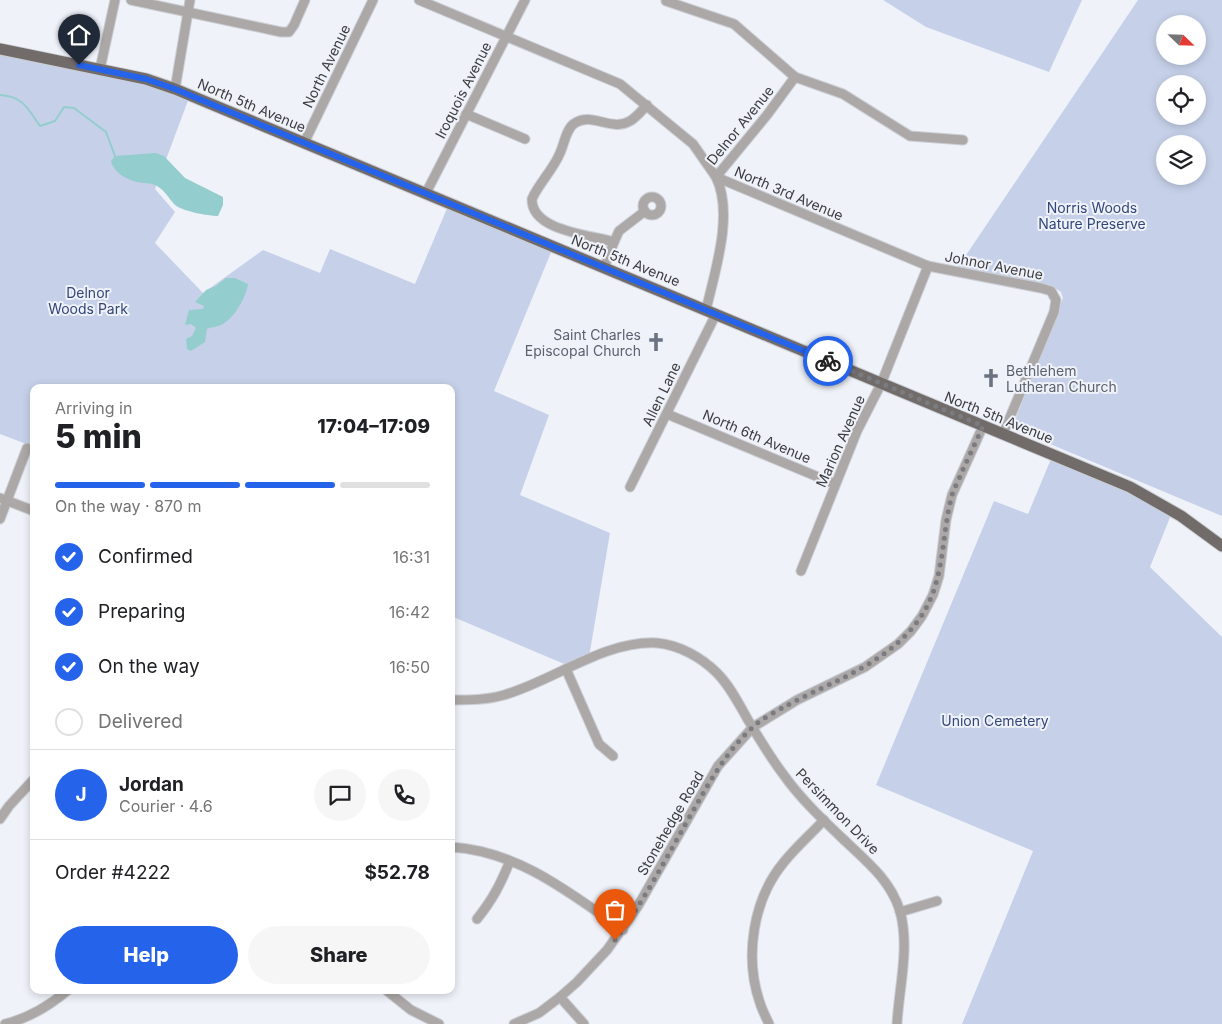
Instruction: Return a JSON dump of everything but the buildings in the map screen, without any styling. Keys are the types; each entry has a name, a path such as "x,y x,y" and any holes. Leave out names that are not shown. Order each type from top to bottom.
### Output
{"main road":[{"name":"North 5th Avenue","path":"0,49 146,79 175,89 1148,496 1181,516 1222,546"}],"street":[{"path":"100,70 115,0"},
{"path":"131,0 281,32 289,32 305,0"},
{"path":"175,89 190,0"},
{"name":"North Avenue","path":"304,143 374,0"},
{"name":"North 3rd Avenue","path":"418,0 620,84 696,146 716,176 928,266"},
{"name":"Iroquois Avenue","path":"426,193 525,0"},
{"path":"666,1 734,24 795,77 843,94 910,136 962,140"},
{"name":"Delnor Avenue","path":"711,312 723,236 722,188 716,176 767,115 795,77"},
{"path":"614,242 552,226 537,215 531,204 532,199 556,161 570,126 584,119 616,125 622,124 633,120 646,105"},
{"path":"466,114 525,139"},
{"path":"604,268 619,230 645,211"},
{"name":"Marion Avenue","path":"801,571 857,431 881,384 928,266"},
{"name":"Johnor Avenue","path":"928,266 1041,288 1051,291 1054,295 1056,305 1054,312 1003,434"},
{"name":"Allen Lane","path":"630,487 667,414 711,312"},
{"name":"North 6th Avenue","path":"667,414 835,484"},
{"name":"Stonehedge Road","path":"514,1024 539,1013 560,997 591,968 622,930 638,906 718,766 753,727 797,700 865,667 898,644 911,631 922,616 933,595 939,576 946,520 952,496 983,426"},
{"path":"0,519 4,499 28,448"},
{"path":"4,499 30,509"},
{"name":"Persimmon Drive","path":"455,700 503,696 624,646 658,643 673,647 690,653 716,672 724,680 783,774 807,804 876,870 888,885 900,912 904,941 896,1024"},
{"path":"566,669 599,744 614,756"},
{"path":"0,819 30,783"},
{"path":"769,1024 760,1004 754,982 752,956 758,912 774,878 784,863 824,820"},
{"path":"455,848 476,851 510,861 552,881 622,930"},
{"path":"476,919 488,906 499,888 510,861"},
{"path":"900,912 937,901"},
{"path":"5,1024 43,1009 63,994"},
{"path":"391,994 411,1010 439,1024"},
{"path":"560,997 584,1024"}],"green space":[{"path":"883,0 1082,0 1049,72 926,27"},
{"name":"Norris Woods Nature Preserve","path":"1138,0 1222,0 1222,516 1012,428 1063,298 1061,292 1052,286 958,267"},
{"name":"Delnor Woods Park","path":"0,52 145,81 189,98 155,189 175,212 155,243 203,293 263,250 320,273 330,249 415,284 448,206 552,250 494,391 549,415 520,495 610,533 589,657 569,666 455,618 455,384 30,384 30,445 0,434"},
{"name":"Union Cemetery","path":"1051,459 1120,488 1171,515 1150,567 1222,637 1222,1024 962,1024 1033,851 876,785 994,501 1028,514"}],"shaded area":[{"path":"156,153 164,156 185,178 223,197 223,205 218,216 195,213 177,207 158,187 152,184 133,181 123,176 115,170 111,161 115,156"},
{"path":"226,278 235,278 248,284 239,306 232,317 223,324 207,329 205,342 191,351 187,349 186,339 192,336 196,328 191,324 185,325 189,310 203,309 204,306 195,302 206,290 216,286"}],"waterway":[{"path":"0,95 14,98 24,104 40,126 55,121 64,107 74,108 106,132 115,156"}],"way so far":[{"path":"615,940 638,906 718,766 744,736 753,727 777,711 865,667 882,656 911,631 922,616 933,595 939,576 946,520 952,496 983,426 828,361"}],"place":[{"name":"Saint Charles Episcopal Church","path":"656,342"},
{"name":"Bethlehem Lutheran Church","path":"991,378"}],"route":[{"path":"79,65 146,79 175,89 828,361"}]}
